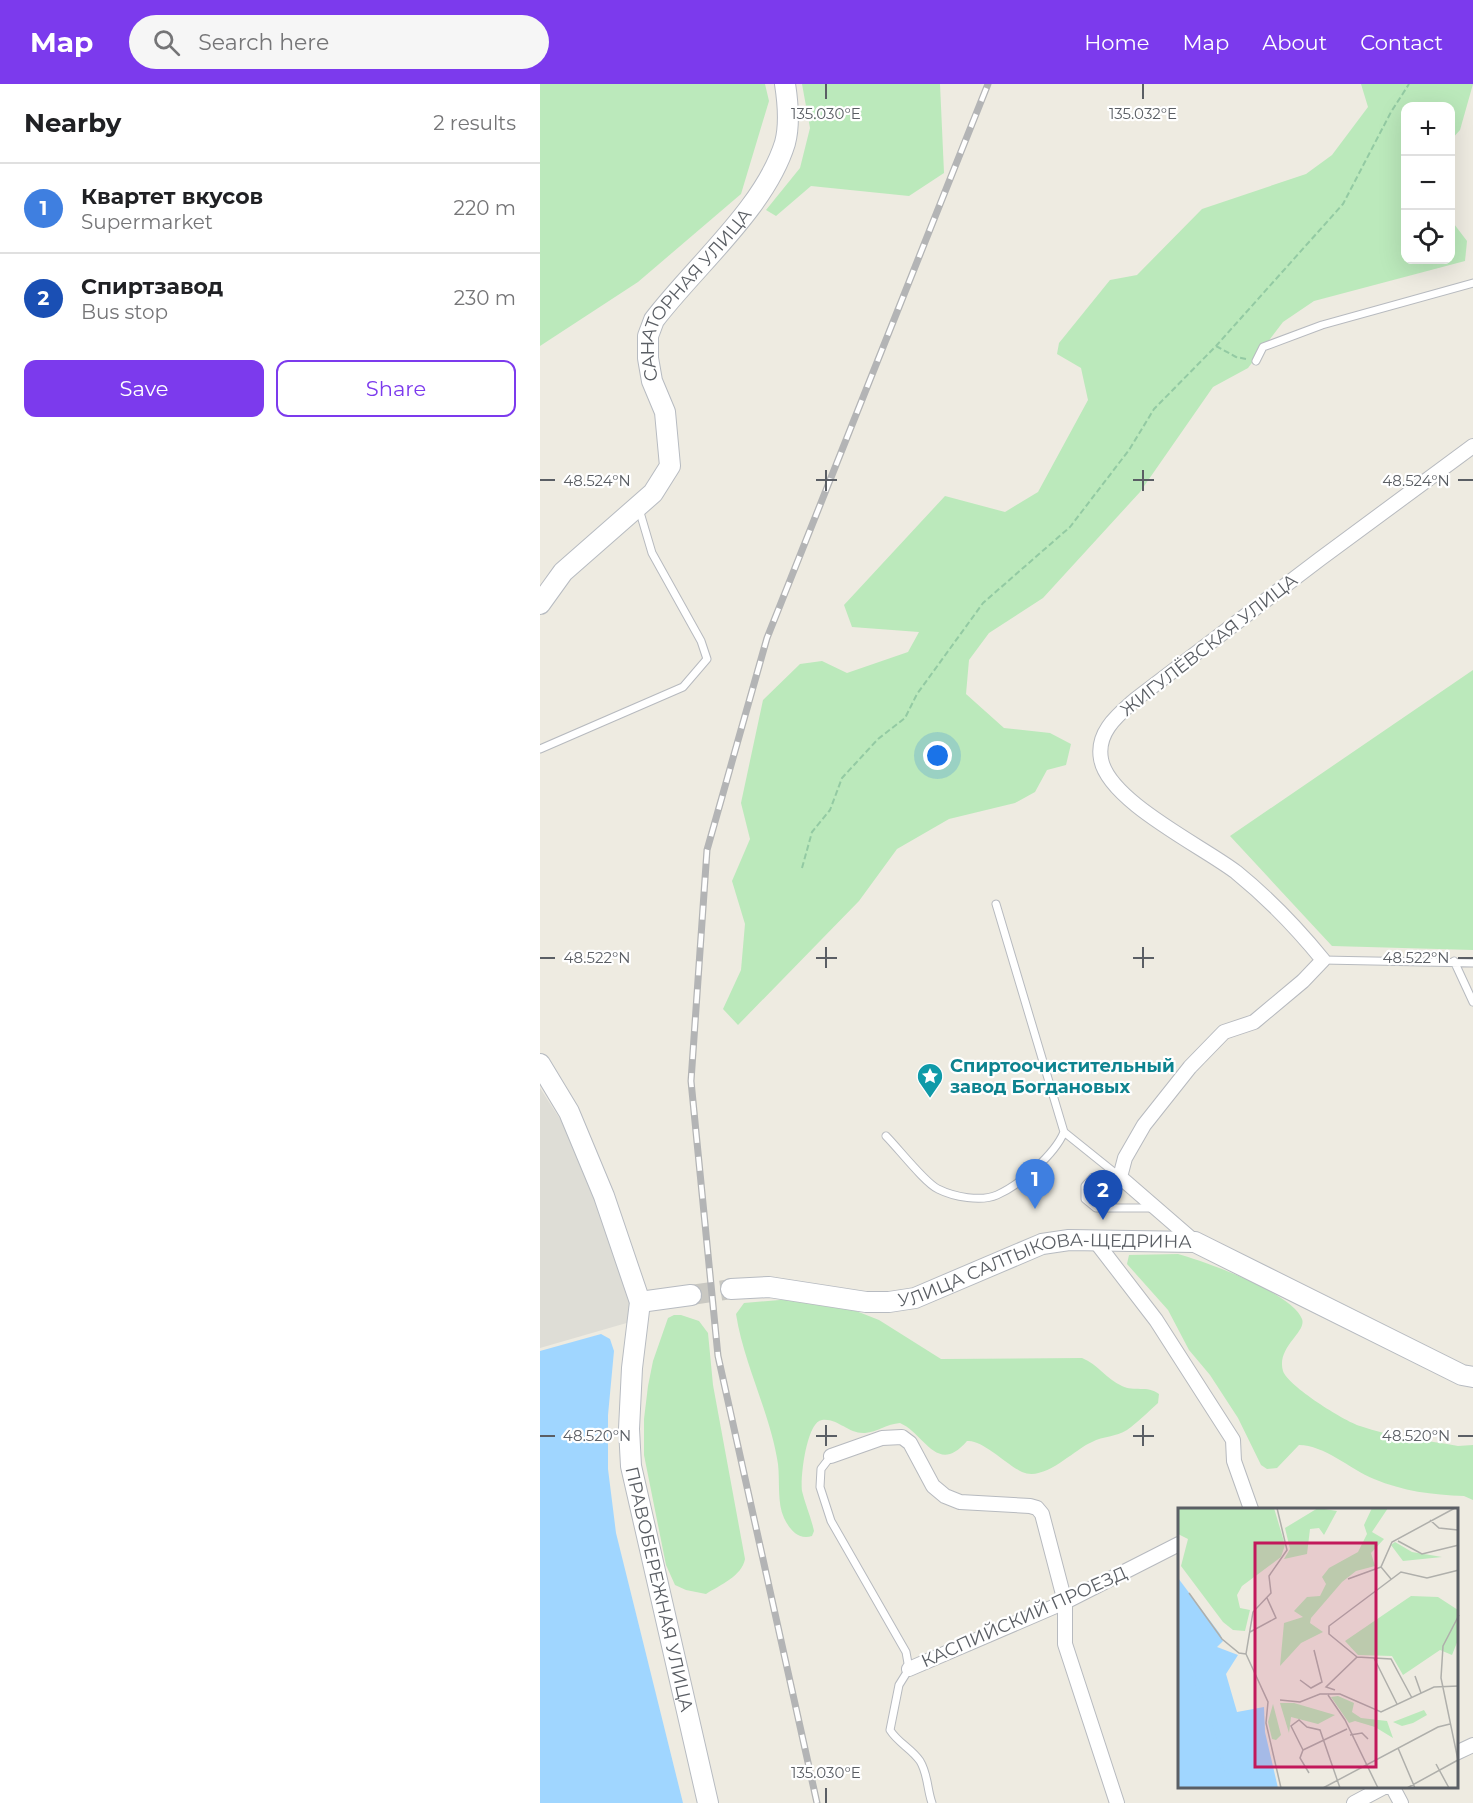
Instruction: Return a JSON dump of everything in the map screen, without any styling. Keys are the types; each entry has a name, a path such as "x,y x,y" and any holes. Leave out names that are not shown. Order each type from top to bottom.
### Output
{"main road":[{"name":"САНАТОРНАЯ УЛИЦА","path":"540,604 563,572 653,493 670,466 665,412 652,381 648,336 654,320 758,198 775,171 785,141 789,110 786,84"},
{"path":"540,1064 569,1112 600,1185 640,1302 692,1295"},
{"name":"УЛИЦА САЛТЫКОВА-ЩЕДРИНА","path":"731,1289 769,1287 866,1302 889,1302 915,1298 1042,1244 1069,1240 1195,1242 1462,1375 1473,1377"},
{"name":"ПРАВОБЕРЕЖНАЯ УЛИЦА","path":"640,1302 630,1409 631,1466 708,1803"}],"street":[{"name":"ЖИГУЛЁВСКАЯ УЛИЦА","path":"1323,960 1294,926 1236,872 1138,807 1110,780 1101,760 1101,741 1113,720 1136,699 1473,446"},
{"path":"1195,1242 1120,1177 1125,1158 1144,1125 1190,1067 1224,1032 1254,1022 1303,981 1323,960"},
{"path":"1096,1242 1156,1320 1233,1440 1234,1461 1250,1508"},
{"path":"831,1456 882,1438 902,1437 910,1443 933,1486 945,1496 960,1502 1037,1508 1042,1514 1050,1537 1065,1602 1065,1644 1117,1803"},
{"name":"КАСПИЙСКИЙ ПРОЕЗД","path":"909,1669 1065,1602 1178,1545"},
{"path":"1458,1752 1473,1745"},
{"path":"1354,1803 1382,1788"},
{"path":"1393,1788 1401,1803"}],"lane":[{"path":"1256,361 1263,347 1322,325 1473,283"},
{"path":"540,749 683,687 707,659 701,641 652,553 638,507"},
{"path":"996,904 1064,1132 1120,1177"},
{"path":"1323,960 1473,963"},
{"path":"1454,962 1473,1002"},
{"path":"886,1136 937,1189 973,1199 997,1196 1024,1177 1057,1148 1064,1132"},
{"path":"1120,1177 1094,1177 1085,1186 1085,1199 1096,1208 1155,1208"},
{"path":"831,1456 821,1469 820,1487 831,1521 899,1638 906,1652 909,1669"},
{"name":"КАСПИЙСКИЙ ПРОЕЗД","path":"909,1669 899,1685 890,1730 897,1742 909,1748 921,1763 932,1803"}],"path":[{"path":"802,868 812,832 830,810 842,778 878,739 905,718 917,694 983,603 1070,527 1129,450 1154,409 1216,346 1343,204 1391,112 1409,84"},
{"path":"1216,346 1236,357 1256,361"}],"shaded area":[{"path":"540,1088 576,1144 637,1320 540,1348"}],"green space":[{"path":"540,84 765,84 769,101 741,194 638,282 540,346"},
{"path":"802,84 940,84 944,173 909,196 811,186 776,216 766,210 800,168 810,128"},
{"path":"1361,84 1473,84 1460,130 1455,136 1455,102 1401,102 1401,264 1454,264 1314,301 1283,322 1248,368 1213,387 1140,492 1043,598 989,633 969,660 966,694 1004,728 1050,733 1071,744 1066,765 1047,770 1035,792 1015,803 949,819 897,849 859,901 738,1025 723,1009 741,970 745,924 732,881 750,839 741,803 763,700 800,664 822,661 847,673 908,652 919,632 852,627 844,605 945,496 1005,512 1038,492 1088,400 1081,368 1057,354 1059,343 1110,280 1137,275 1202,209 1306,174 1332,155 1368,107"},
{"path":"1455,225 1467,241 1465,261 1455,264"},
{"path":"1473,670 1473,950 1332,946 1230,836"},
{"path":"1178,1254 1246,1279 1266,1289 1295,1309 1302,1319 1302,1324 1287,1347 1282,1362 1283,1371 1295,1385 1317,1402 1352,1423 1372,1430 1458,1446 1473,1445 1473,1500 1464,1496 1418,1492 1396,1487 1365,1475 1327,1453 1308,1446 1299,1445 1277,1468 1267,1469 1261,1465 1238,1418 1210,1375 1189,1350 1168,1310 1127,1264 1129,1255"},
{"path":"792,1299 846,1307 879,1320 941,1359 1082,1358 1122,1386 1154,1391 1159,1394 1158,1403 1127,1430 1096,1440 1049,1469 1031,1474 1016,1469 973,1441 967,1441 957,1451 939,1454 900,1423 859,1433 833,1421 822,1420 812,1430 803,1463 802,1491 814,1531 812,1536 803,1537 792,1530 782,1512 774,1445 745,1352 736,1314 744,1303"},
{"path":"674,1315 699,1321 708,1333 713,1385 745,1559 735,1575 706,1594 675,1585 666,1565 644,1455 644,1419 653,1361 668,1318"}],"water":[{"path":"601,1334 610,1339 614,1351 608,1415 608,1469 616,1533 683,1803 540,1803 540,1351"}],"tunnel":[{"path":"691,1295 731,1289"}],"railway":[{"path":"817,1803 718,1356 691,1081 707,850 767,638 988,84"}],"place":[{"name":"Спиртоочистительный завод Богдановых","path":"930,1099"},
{"name":"Квартет вкусов","path":"1035,1209"},
{"name":"Спиртзавод","path":"1103,1220"}]}
